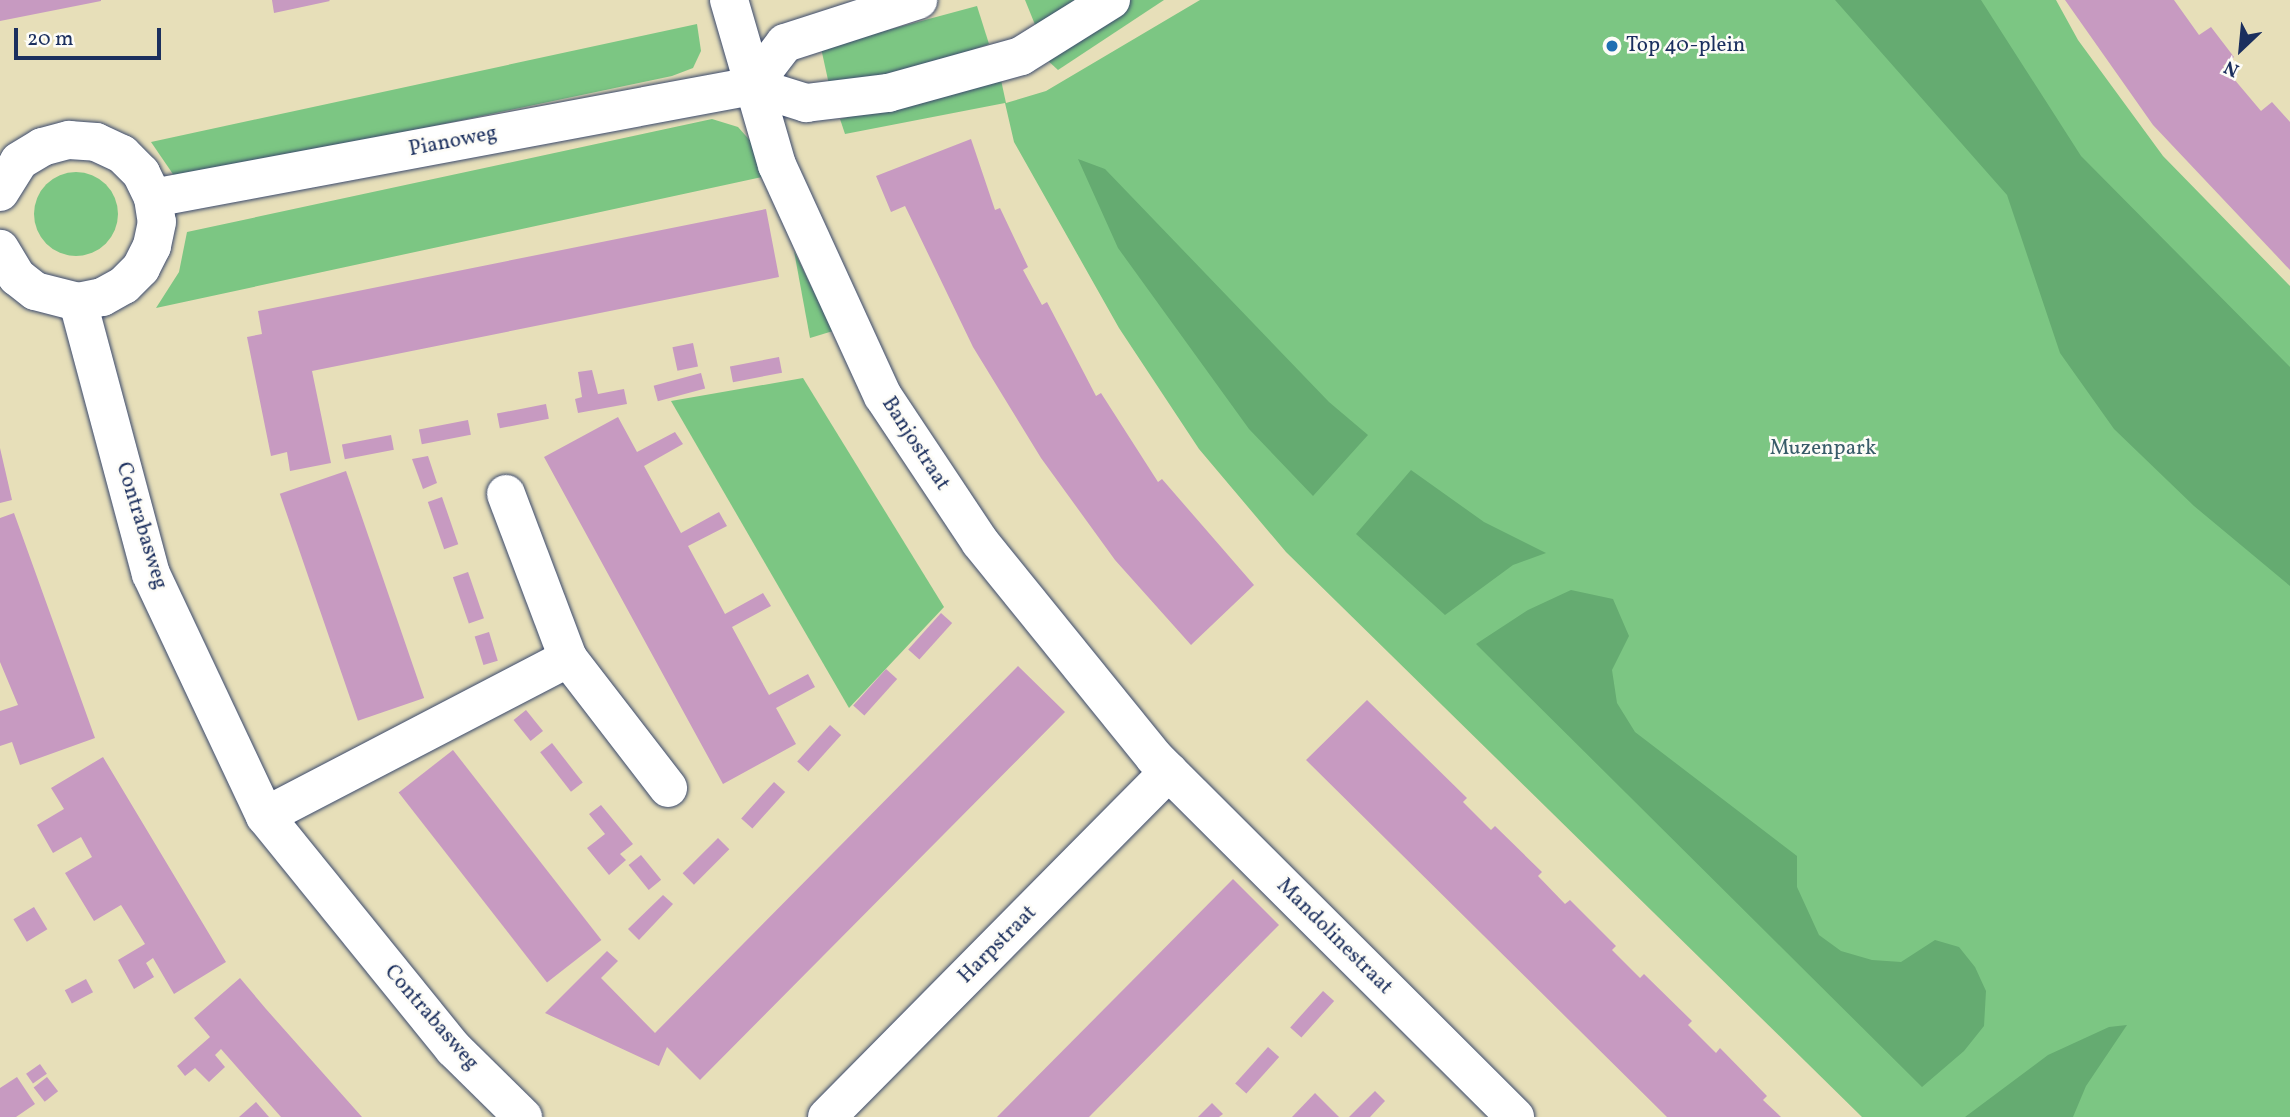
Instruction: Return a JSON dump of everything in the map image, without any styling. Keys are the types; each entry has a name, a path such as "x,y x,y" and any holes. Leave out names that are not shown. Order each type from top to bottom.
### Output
{"street":[{"name":"Banjostraat","path":"729,0 777,165 883,396 979,542 1161,764"},
{"path":"752,86 785,43 918,0"},
{"name":"Pianoweg","path":"153,198 752,86 806,103 888,93 1021,56 1111,0"},
{"path":"0,192 19,162 42,147 69,140 96,142 122,154 141,173 153,198 154,234 141,268 113,291 78,302 35,291 17,277 0,249"},
{"name":"Contrabasweg","path":"78,302 151,574 265,816 454,1049 523,1117"},
{"path":"506,494 568,659 668,788"},
{"path":"265,816 568,659"},
{"name":"Harpstraat","path":"827,1117 1161,764"},
{"name":"Mandolinestraat","path":"1161,764 1515,1117"}],"green space":[{"path":"1025,0 1080,0 1036,27"},
{"path":"1131,0 1164,0 1058,70 1045,58"},
{"name":"Muzenpark","path":"1200,0 2056,0 2078,40 2163,156 2290,286 2290,1117 1862,1117 1286,552 1199,449 1119,328 1014,142 1005,103 845,134 840,119 1001,80 1006,103 1046,91"},
{"path":"1835,0 1981,0 2081,156 2290,367 2290,586 2194,506 2114,429 2060,353 2007,195"},
{"path":"977,6 989,44 911,72 830,89 821,48"},
{"path":"697,24 701,51 693,68 672,76 177,180 151,142"},
{"path":"712,119 738,127 754,145 762,177 156,308 179,272 187,232"},
{"path":"1078,159 1105,169 1329,402 1368,435 1313,496 1249,429 1118,248"},
{"path":"76,172 92,175 106,184 115,198 118,214 115,230 106,244 92,253 76,256 60,253 46,244 37,230 34,214 37,198 46,184 60,175"},
{"path":"794,251 833,331 810,338"},
{"path":"803,378 944,607 849,708 671,401"},
{"path":"1411,470 1484,522 1546,553 1513,565 1445,615 1356,534"},
{"path":"1571,590 1613,599 1629,636 1612,670 1617,703 1635,732 1797,856 1797,887 1819,935 1841,951 1872,960 1901,962 1935,940 1959,947 1975,967 1986,991 1984,1026 1964,1051 1922,1087 1476,644 1528,610"},
{"path":"2127,1025 2086,1086 2073,1117 1965,1117 2048,1055 2109,1027"}],"building":[{"path":"0,0 101,0 101,1 0,21"},
{"path":"272,0 329,0 330,1 274,13"},
{"path":"2065,0 2174,0 2199,35 2211,27 2234,57 2223,66 2261,111 2272,102 2290,122 2290,270 2153,125"},
{"path":"971,139 995,210 1000,208 1028,267 1023,270 1042,305 1047,302 1096,396 1101,393 1158,482 1162,479 1254,585 1191,645 1115,560 1041,458 973,347 905,206 891,212 876,176"},
{"path":"766,209 779,277 312,371 331,463 290,471 287,452 271,456 247,337 262,334 258,311"},
{"path":"693,343 698,366 677,371 672,347"},
{"path":"779,357 782,373 733,382 730,367"},
{"path":"592,370 598,394 624,389 627,404 578,413 575,399 582,397 578,372"},
{"path":"701,373 705,388 658,401 654,386"},
{"path":"546,404 549,419 500,428 497,414"},
{"path":"618,417 637,452 675,432 683,444 644,466 681,533 719,512 727,526 688,546 725,614 763,593 771,606 732,627 769,695 808,674 815,687 776,708 796,744 723,784 544,457"},
{"path":"468,420 471,435 422,444 419,430"},
{"path":"391,435 394,450 345,459 342,445"},
{"path":"0,448 12,500 0,503"},
{"path":"428,456 437,483 423,489 412,459"},
{"path":"346,471 424,698 358,721 280,494"},
{"path":"442,497 458,544 444,549 428,502"},
{"path":"14,513 95,738 20,765 12,742 0,746 0,711 18,705 0,662 0,518"},
{"path":"468,572 484,618 469,624 453,577"},
{"path":"941,613 952,623 919,659 908,649"},
{"path":"489,632 498,661 483,665 475,636"},
{"path":"1018,666 1065,712 700,1080 667,1047 659,1066 545,1013 607,951 618,961 601,978 655,1033"},
{"path":"886,669 897,679 864,715 853,705"},
{"path":"1367,700 1467,798 1463,802 1491,830 1495,826 1542,872 1538,876 1565,904 1570,900 1616,946 1612,950 1640,978 1644,974 1692,1021 1688,1025 1716,1053 1720,1048 1767,1096 1763,1100 1781,1117 1667,1117 1306,760"},
{"path":"526,710 543,731 531,741 514,720"},
{"path":"830,725 841,735 808,771 797,761"},
{"path":"552,743 583,782 571,792 540,752"},
{"path":"453,750 601,940 547,982 399,792"},
{"path":"103,757 226,962 174,994 153,958 146,963 154,977 134,989 118,960 145,944 121,905 94,921 65,873 92,857 81,837 53,853 37,825 64,809 51,788"},
{"path":"774,782 785,792 752,828 741,818"},
{"path":"601,805 633,844 620,854 626,860 609,875 587,848 605,834 589,814"},
{"path":"718,838 729,849 694,885 683,873"},
{"path":"641,855 661,880 649,890 629,865"},
{"path":"1233,879 1279,925 1089,1117 997,1117"},
{"path":"663,895 673,904 639,940 628,929"},
{"path":"34,907 47,929 27,942 13,919"},
{"path":"240,978 362,1117 281,1117 221,1049 215,1055 225,1067 209,1082 195,1068 185,1076 177,1066 210,1037 194,1018"},
{"path":"86,979 93,992 72,1004 65,990"},
{"path":"1323,991 1334,1001 1301,1037 1290,1027"},
{"path":"1268,1047 1279,1057 1246,1093 1235,1083"},
{"path":"40,1064 47,1074 33,1084 26,1074"},
{"path":"17,1077 35,1104 16,1117 0,1117 0,1088"},
{"path":"47,1077 58,1091 45,1102 34,1087"},
{"path":"1375,1091 1385,1101 1370,1117 1349,1117"},
{"path":"1315,1093 1339,1117 1292,1117"},
{"path":"256,1102 269,1117 239,1117"},
{"path":"1212,1103 1223,1114 1219,1117 1198,1117"}],"place":[{"name":"Top 40-plein","path":"1612,46"}]}
